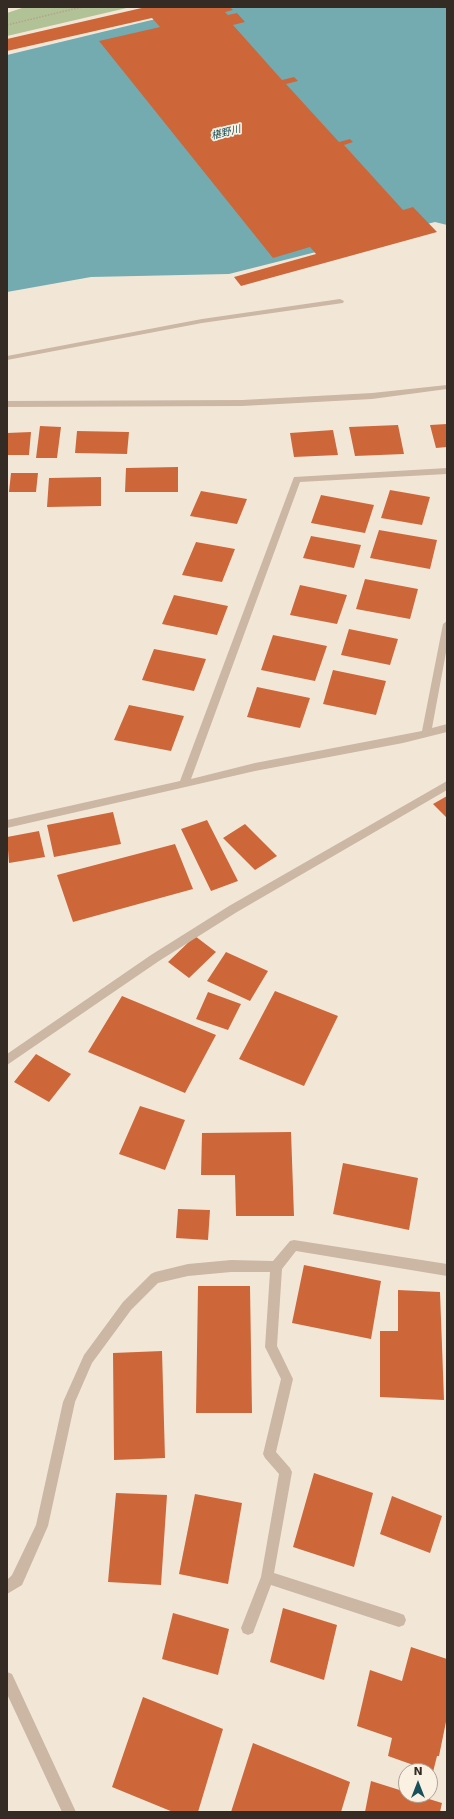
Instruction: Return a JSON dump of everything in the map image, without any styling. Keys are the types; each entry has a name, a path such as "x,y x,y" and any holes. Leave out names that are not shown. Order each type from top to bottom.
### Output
{"street":[{"path":"7,358 202,321 340,301"},
{"path":"7,404 242,403 372,396 447,387"},
{"path":"184,784 297,479 447,471"},
{"path":"426,733 447,624"},
{"path":"7,824 255,767 403,739 447,728"},
{"path":"7,1060 155,958 233,909 447,785"},
{"path":"248,1628 266,1577 286,1472 269,1454 287,1380 271,1347 276,1267 294,1245 447,1270"},
{"path":"7,1588 17,1580 42,1526 68,1402 88,1358 127,1306 155,1278 188,1270 231,1266 276,1267"},
{"path":"266,1577 400,1620"},
{"path":"7,1679 69,1812"}],"path":[{"path":"7,25 82,7"}],"green space":[{"path":"25,7 131,7 7,36 7,13"}],"water":[{"name":"椹野川","path":"195,7 447,7 447,225 435,222 229,274 91,277 7,292 7,55 164,17"}],"building":[{"path":"146,7 230,7 233,10 225,12 228,15 237,13 245,22 233,25 282,80 294,77 298,81 286,84 339,142 350,139 353,142 344,145 403,210 413,207 437,232 241,286 234,277 316,254 310,247 273,258 99,41 160,27 152,18 7,51 7,39"},
{"path":"447,424 447,447 436,448 430,425"},
{"path":"398,425 404,454 355,456 349,427"},
{"path":"40,426 61,427 57,458 36,458"},
{"path":"333,430 338,455 294,457 290,433"},
{"path":"77,431 129,432 127,454 75,453"},
{"path":"31,432 29,455 7,455 7,433"},
{"path":"178,467 178,492 125,492 126,468"},
{"path":"11,473 38,473 36,492 9,492"},
{"path":"101,477 101,506 47,507 49,478"},
{"path":"390,490 430,497 422,525 381,518"},
{"path":"201,491 247,499 237,524 190,516"},
{"path":"321,495 374,505 365,533 311,523"},
{"path":"379,530 437,540 430,569 370,558"},
{"path":"311,536 361,545 354,568 303,558"},
{"path":"196,542 235,549 222,582 182,575"},
{"path":"365,579 418,589 410,619 356,609"},
{"path":"300,585 347,595 337,624 290,615"},
{"path":"174,595 228,606 217,635 162,624"},
{"path":"349,629 398,639 390,665 341,655"},
{"path":"273,635 327,646 315,681 261,670"},
{"path":"154,649 206,659 194,691 142,680"},
{"path":"333,670 386,681 376,715 323,704"},
{"path":"257,687 310,698 300,728 247,717"},
{"path":"129,705 184,716 171,751 114,740"},
{"path":"447,796 447,818 433,804"},
{"path":"113,812 121,844 54,857 47,825"},
{"path":"207,820 238,881 211,891 181,829"},
{"path":"245,824 277,856 255,870 223,838"},
{"path":"39,831 45,857 9,863 7,837"},
{"path":"175,844 193,889 73,922 57,875"},
{"path":"195,936 216,952 189,978 168,962"},
{"path":"226,952 268,971 250,1001 207,981"},
{"path":"275,991 338,1016 304,1086 239,1059"},
{"path":"208,992 241,1004 228,1030 196,1019"},
{"path":"122,996 216,1035 185,1093 88,1052"},
{"path":"36,1054 71,1074 49,1102 14,1082"},
{"path":"140,1106 185,1120 165,1170 119,1154"},
{"path":"291,1132 294,1216 236,1216 235,1175 201,1175 202,1133"},
{"path":"343,1163 418,1178 409,1230 333,1214"},
{"path":"178,1209 210,1210 208,1240 176,1238"},
{"path":"304,1265 381,1281 371,1339 292,1323"},
{"path":"198,1286 250,1286 252,1413 196,1413"},
{"path":"398,1290 440,1292 444,1400 380,1397 380,1331 398,1331"},
{"path":"162,1351 165,1458 114,1460 113,1353"},
{"path":"314,1473 373,1493 354,1567 293,1547"},
{"path":"116,1493 167,1495 161,1585 108,1582"},
{"path":"195,1494 242,1503 228,1584 179,1574"},
{"path":"392,1496 442,1516 430,1553 380,1534"},
{"path":"283,1608 337,1625 324,1680 270,1662"},
{"path":"173,1613 229,1629 218,1675 162,1659"},
{"path":"411,1647 447,1659 447,1717 439,1756 437,1756 435,1763 408,1763 388,1756 392,1738 357,1726 370,1670 402,1681"},
{"path":"143,1697 223,1729 198,1812 173,1812 112,1787"},
{"path":"253,1743 350,1782 341,1812 231,1812"},
{"path":"371,1781 398,1789 398,1803 438,1803 438,1802 442,1803 440,1812 365,1812"}]}
